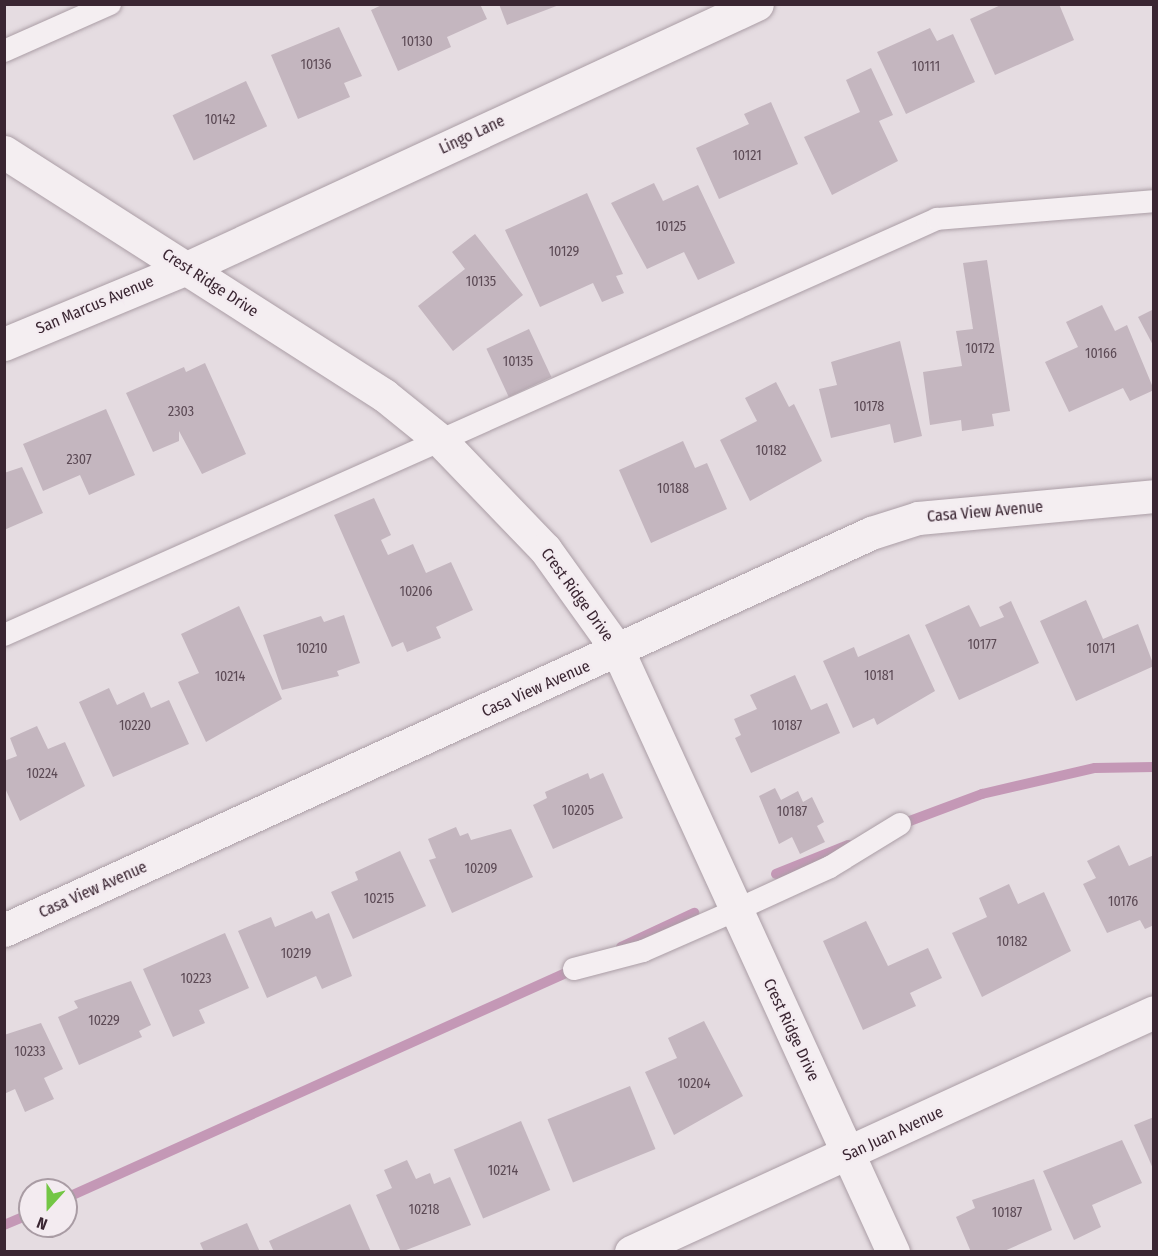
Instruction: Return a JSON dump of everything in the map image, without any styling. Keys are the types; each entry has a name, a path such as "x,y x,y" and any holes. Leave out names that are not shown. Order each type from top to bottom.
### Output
{"street":[{"name":"Lingo Lane","path":"187,268 698,16 757,4"},
{"name":"Crest Ridge Drive","path":"4,152 384,395 441,441 545,549 618,651 734,911 893,1251"},
{"name":"San Marcus Avenue","path":"4,344 187,268"},
{"name":"Casa View Avenue","path":"4,930 618,651 871,533 918,518 1154,496"},
{"name":"San Juan Avenue","path":"631,1251 850,1155 1154,1012"}],"lane":[{"path":"4,51 110,4"},
{"path":"4,635 937,219 1154,201"},
{"path":"574,969 643,951 734,911 830,867 900,824"}],"building":[{"path":"384,4 480,4 487,19 447,37 451,47 398,71 371,10"},
{"path":"499,4 559,4 559,5 507,25"},
{"path":"1003,4 1059,4 1074,40 995,75 970,19"},
{"path":"339,27 362,76 344,83 350,97 298,119 271,55"},
{"path":"930,28 937,41 953,34 975,82 906,114 877,52"},
{"path":"871,68 893,115 879,121 898,161 832,195 804,137 860,112 846,80"},
{"path":"246,81 267,126 194,161 173,115"},
{"path":"771,102 798,164 719,199 696,148 749,124 744,114"},
{"path":"654,183 663,201 698,185 735,263 698,280 684,252 647,269 611,203"},
{"path":"587,193 623,274 616,276 624,293 602,302 593,283 540,307 505,230"},
{"path":"475,234 523,295 453,351 418,306 465,269 452,252"},
{"path":"987,260 1010,411 992,414 994,426 962,431 961,420 930,425 923,372 962,366 956,331 973,329 963,263"},
{"path":"1102,305 1115,331 1127,325 1154,390 1130,401 1123,388 1069,412 1045,362 1078,347 1066,322"},
{"path":"1154,309 1154,347 1138,317"},
{"path":"529,329 551,377 509,397 486,349"},
{"path":"900,341 922,436 894,443 890,424 831,438 819,389 837,385 831,362"},
{"path":"205,363 246,454 202,474 179,431 179,441 153,452 126,393 184,367 186,372"},
{"path":"776,382 789,407 794,404 822,461 750,501 720,440 757,421 745,398"},
{"path":"106,409 135,475 89,495 80,475 43,491 23,444"},
{"path":"683,441 695,468 707,463 727,509 651,543 619,470"},
{"path":"22,467 43,513 4,530 4,473"},
{"path":"374,498 391,535 381,540 388,555 413,544 426,573 451,562 473,610 436,627 441,638 407,652 403,642 392,647 334,515"},
{"path":"1086,600 1103,639 1138,624 1154,666 1076,701 1040,621"},
{"path":"1011,601 1039,663 959,700 925,625 969,605 980,627 1004,617 999,607"},
{"path":"239,606 282,699 206,742 178,682 199,673 181,634"},
{"path":"344,615 360,663 337,671 339,676 282,690 263,635 321,616 324,622"},
{"path":"909,634 935,691 877,725 874,718 853,728 823,661 854,647 858,657"},
{"path":"795,675 811,710 827,703 840,733 751,773 735,738 741,735 734,719 757,709 750,695"},
{"path":"109,688 117,705 144,692 151,708 169,700 189,744 113,777 79,702"},
{"path":"37,726 48,749 65,742 85,786 20,821 4,786 4,761 17,756 10,738"},
{"path":"588,773 590,779 603,773 623,818 553,849 533,805 547,798 545,792"},
{"path":"775,788 781,800 798,791 803,802 812,797 824,822 817,826 825,842 800,854 792,837 779,844 759,796"},
{"path":"456,827 460,836 468,833 471,840 511,829 533,877 452,913 429,860 436,858 428,839"},
{"path":"1119,845 1129,866 1154,855 1154,925 1145,929 1140,920 1107,933 1083,884 1096,878 1087,861"},
{"path":"400,851 426,906 353,939 331,892 358,880 355,872"},
{"path":"1009,884 1018,904 1044,892 1071,951 982,997 952,933 987,917 979,898"},
{"path":"312,911 316,919 329,913 352,976 322,989 316,976 267,998 238,931 271,917 275,927"},
{"path":"866,921 888,966 928,948 942,978 910,993 916,1006 863,1030 823,941"},
{"path":"225,933 249,988 199,1010 205,1023 173,1037 143,969"},
{"path":"131,981 151,1025 139,1031 142,1037 79,1065 58,1017 78,1008 74,1001"},
{"path":"704,1021 743,1096 674,1135 645,1072 677,1058 668,1038"},
{"path":"41,1023 63,1069 44,1078 54,1099 25,1112 15,1089 4,1094 4,1035"},
{"path":"630,1086 655,1149 573,1182 547,1119"},
{"path":"1154,1117 1154,1171 1134,1125"},
{"path":"521,1121 550,1190 483,1219 454,1150"},
{"path":"1122,1140 1142,1183 1092,1205 1101,1227 1074,1240 1043,1171"},
{"path":"407,1160 416,1179 430,1173 434,1184 450,1177 471,1225 401,1252 376,1195 392,1188 384,1170"},
{"path":"1034,1179 1052,1230 1002,1252 971,1252 956,1217 975,1208 972,1200"},
{"path":"350,1204 371,1252 274,1252 269,1241"},
{"path":"247,1223 260,1252 204,1252 200,1243"}],"waterway":[{"path":"899,825 982,794 1095,768 1154,767"},
{"path":"776,874 848,845"},
{"path":"621,947 694,913"},
{"path":"78,1193 577,968"},
{"path":"4,1225 18,1219"}]}
